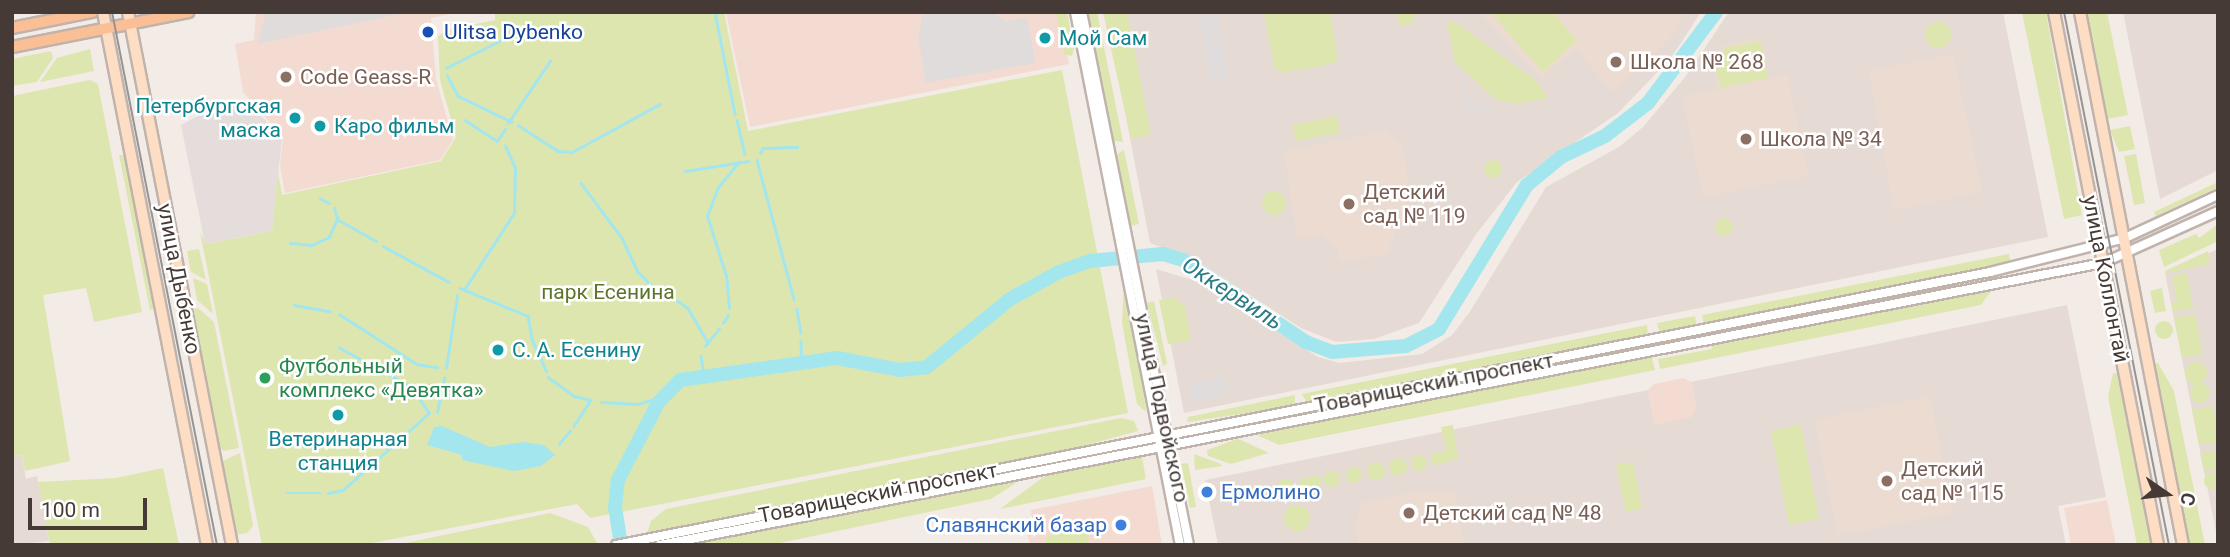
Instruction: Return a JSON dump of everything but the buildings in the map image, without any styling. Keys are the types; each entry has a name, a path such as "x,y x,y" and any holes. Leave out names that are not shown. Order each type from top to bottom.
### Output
{"main road":[{"path":"12,28 92,12"},
{"name":"улица Дыбенко","path":"103,12 207,545"},
{"path":"12,47 106,29 129,18 189,12"},
{"name":"улица Коллонтай","path":"2054,12 2158,545"},
{"name":"улица Коллонтай","path":"2080,12 2183,545"},
{"name":"улица Дыбенко","path":"129,18 232,545"}],"street":[{"path":"1075,12 1130,272"},
{"path":"1082,12 1124,242"},
{"name":"Товарищеский проспект","path":"616,545 1156,434 1260,418 1990,272 2125,238 2218,195"},
{"name":"Товарищеский проспект","path":"660,545 2103,263 2128,256 2218,211"},
{"name":"улица Подвойского","path":"1130,272 1171,445 1189,545"},
{"name":"улица Подвойского","path":"1130,272 1158,447 1180,545"}],"shaded area":[{"path":"256,12 459,12 431,18 436,79 453,140 440,160 285,193 280,166 283,137 243,92 235,44 254,40"},
{"path":"261,12 410,12 257,44 265,18"},
{"path":"726,12 1059,12 1069,64 750,127"},
{"path":"923,12 993,12 1006,21 1027,17 1035,63 926,83 918,38"},
{"path":"1106,12 1701,12 1671,58 1618,113 1517,182 1477,233 1419,323 1374,339 1336,342 1301,328 1194,259 1150,243"},
{"name":"Школа № 268","path":"1479,12 1684,12 1669,39 1613,92 1575,48 1542,77"},
{"path":"1729,12 2003,12 2048,237 1184,413 1156,269 1196,281 1318,357 1340,363 1422,354 1452,335 1469,313 1546,187 1619,147 1643,127 1686,76"},
{"path":"2123,12 2218,12 2218,170 2160,199"},
{"path":"1217,15 1229,80 1211,84 1199,18"},
{"name":"Школа № 34","path":"1762,38 1769,79 1787,75 1808,176 1703,197 1684,103 1689,95 1718,89 1713,61 1725,45"},
{"path":"1953,54 1982,192 1894,210 1869,71"},
{"path":"1466,84 1470,106 1490,103 1490,109 1471,112 1465,108 1461,85"},
{"path":"221,104 254,108 282,138 272,231 205,244 181,125"},
{"name":"Детский сад № 119","path":"1384,131 1402,143 1410,193 1404,215 1386,254 1340,262 1338,250 1322,235 1297,239 1284,151"},
{"path":"2218,249 2218,542 2165,273"},
{"path":"2067,305 2106,497 2058,506 2066,545 1218,545 1205,480 1648,390 1655,425 1696,407 1691,382"},
{"path":"1225,376 1228,394 1191,402 1189,385"},
{"path":"1684,378 1691,382 1696,408 1691,417 1655,425 1648,390 1654,384"},
{"name":"Детский сад № 115","path":"1930,396 1953,513 1838,535 1814,420"},
{"path":"12,453 22,456 26,479 37,476 49,541 12,545"},
{"path":"1152,486 1162,545 1030,545 1026,529 1031,528 1031,510"},
{"name":"Детский сад № 48","path":"1426,490 1454,492 1464,545 1359,545 1355,524 1363,502"},
{"path":"2107,500 2116,545 2071,545 2064,508"}],"green space":[{"name":"парк Есенина","path":"495,12 724,12 748,131 1062,70 1128,413 590,518 577,504 361,545 262,545 200,232 206,244 272,231 278,172 282,195 441,161 456,137 440,80 438,37 444,31 495,20"},
{"path":"1056,12 1067,12 1074,49 1072,56 1064,54"},
{"path":"1088,12 1097,12 1123,142 1114,141"},
{"path":"1103,12 1127,12 1151,134 1131,139"},
{"path":"1330,12 1338,62 1297,71 1295,63 1294,71 1284,73 1275,69 1264,14"},
{"path":"1397,12 1417,12 1411,24 1400,26"},
{"path":"1490,12 1553,12 1577,41 1543,72"},
{"path":"2022,12 2046,12 2082,215 2064,219"},
{"path":"2087,12 2107,12 2128,115 2108,119"},
{"path":"1447,22 1455,22 1534,79 1549,98 1514,104 1495,99 1455,62"},
{"path":"1938,22 1947,26 1951,35 1947,44 1938,48 1929,44 1925,35 1929,26"},
{"path":"1761,41 1768,78 1720,88 1715,63 1727,47"},
{"path":"90,49 94,71 40,82 57,58"},
{"path":"51,51 53,58 37,82 12,86 12,59"},
{"path":"90,80 98,84 142,312 94,322 86,288 43,295 70,461 25,471 22,455 14,456 12,448 12,96"},
{"path":"1337,116 1340,133 1296,141 1292,125"},
{"path":"2130,126 2135,149 2119,152 2110,130"},
{"path":"1124,150 1139,224 1130,226 1116,155"},
{"path":"2136,154 2145,203 2134,205 2124,156"},
{"path":"119,155 123,155 131,176 156,308 150,310"},
{"path":"1493,160 1499,163 1502,169 1499,175 1493,178 1487,175 1484,169 1487,163"},
{"path":"2218,182 2218,187 2156,216 2154,212"},
{"path":"1274,191 1282,195 1286,203 1282,211 1274,215 1266,211 1262,203 1266,195"},
{"path":"1724,218 1730,221 1733,227 1730,233 1724,236 1718,233 1715,227 1718,221"},
{"path":"2218,224 2218,241 2164,267 2159,250 2196,234 2199,238"},
{"path":"199,249 206,280 191,272 187,251"},
{"path":"2208,251 2210,264 2166,273 2165,271"},
{"path":"2009,254 2010,261 1993,268 1704,325 1702,315"},
{"path":"2187,273 2193,308 2173,312 2171,303 2177,301 2172,276 2166,276"},
{"path":"193,278 207,284 213,314 197,300"},
{"path":"1124,281 1139,355 1146,412 1137,404 1122,323"},
{"path":"1994,287 1981,305 1660,369 1658,359 1712,349 1711,341"},
{"path":"2162,288 2166,311 2155,313 2150,291"},
{"path":"1174,298 1185,305 1191,340 1168,344 1159,300"},
{"path":"1154,301 1167,364 1163,366 1147,303"},
{"path":"198,308 214,322 239,448 224,451 216,445 194,335 194,309"},
{"path":"2195,314 2203,354 2182,358 2174,318"},
{"path":"1695,316 1697,326 1662,333 1658,328 1657,323"},
{"path":"2160,321 2168,321 2173,330 2171,337 2160,339 2155,334 2155,326"},
{"path":"1647,325 1648,336 1307,403 1302,394"},
{"path":"1651,354 1655,370 1279,445 1259,436 1261,431"},
{"path":"2196,362 2204,365 2207,373 2204,381 2196,384 2188,381 2185,373 2188,365"},
{"path":"2158,363 2174,391 2205,545 2190,545 2154,364"},
{"path":"2113,373 2117,373 2151,545 2137,545 2108,397"},
{"path":"2200,383 2207,386 2210,393 2207,400 2200,403 2193,400 2190,393 2193,386"},
{"path":"1295,395 1295,406 1187,422 1188,417"},
{"path":"2213,406 2218,442 2199,445 2192,410"},
{"path":"1121,418 1134,421 1138,431 1060,452 647,534 651,521 666,509"},
{"path":"1801,424 1819,519 1789,525 1771,431"},
{"path":"1453,425 1458,459 1433,466 1431,454 1446,451 1441,427"},
{"path":"1237,439 1269,453 1231,464 1208,456 1207,450"},
{"path":"2218,450 2218,469 2204,471 2200,453"},
{"path":"240,453 253,526 247,533 237,535 221,462"},
{"path":"1194,454 1221,464 1222,466 1195,470"},
{"path":"1419,455 1425,457 1425,469 1419,471 1413,469 1411,463 1413,457"},
{"path":"1142,457 1146,479 1000,509 1045,476"},
{"path":"1398,458 1404,461 1407,467 1404,473 1398,476 1392,473 1389,467 1392,461"},
{"path":"1376,462 1382,465 1385,471 1382,477 1376,480 1370,477 1367,471 1370,465"},
{"path":"1633,462 1642,508 1626,512 1616,465"},
{"path":"1188,463 1196,507 1190,508 1181,464"},
{"path":"1351,467 1357,467 1362,475 1360,481 1351,483 1346,478 1346,472"},
{"path":"163,468 179,545 50,545 38,482 116,478"},
{"path":"1332,471 1338,473 1338,485 1332,487 1326,485 1324,479 1326,473"},
{"path":"2209,473 2215,473 2220,481 2218,487 2209,489 2204,484 2204,478"},
{"path":"1320,475 1322,486 1300,490 1299,479"},
{"path":"1012,479 1016,483 991,499 770,545 704,543"},
{"path":"1285,479 1291,481 1291,493 1285,495 1279,493 1277,487 1279,481"},
{"path":"1297,505 1306,509 1310,518 1306,527 1297,531 1288,527 1284,518 1288,509"},
{"path":"550,513 588,527 597,543 396,545"},
{"path":"1081,530 1089,534 1088,545 1047,545 1045,537"}],"water":[{"path":"442,426 490,447 524,442 544,445 555,455 541,466 514,471 462,460 462,455 427,445 434,427"}],"waterway":[{"path":"715,12 735,114"},
{"name":"Оккервиль","path":"621,545 615,507 618,480 658,403 680,380 837,358 900,370 927,367 1010,299 1059,272 1090,261 1163,254 1183,260 1306,342 1332,352 1406,346 1439,329 1527,185 1561,157 1605,136 1648,103 1716,12"},
{"path":"446,68 507,37"},
{"path":"508,123 550,61"},
{"path":"447,75 458,96 512,122"},
{"path":"518,125 558,151 572,152 660,104"},
{"path":"465,120 497,141 505,129"},
{"path":"737,120 745,154"},
{"path":"464,290 514,213 515,168 505,146"},
{"path":"760,153 763,148 797,147"},
{"path":"757,160 794,299"},
{"path":"685,171 748,161"},
{"path":"729,308 726,276 707,216 718,187 739,162"},
{"path":"581,183 622,238 638,272 651,285"},
{"path":"320,198 329,203"},
{"path":"290,243 312,245 329,237 337,219 334,208"},
{"path":"337,219 376,241"},
{"path":"383,246 449,282"},
{"path":"460,288 528,316 532,339 546,371"},
{"path":"662,290 688,308 708,342"},
{"path":"446,368 457,296"},
{"path":"294,305 329,311"},
{"path":"797,309 801,333"},
{"path":"339,314 417,364 437,367"},
{"path":"723,323 728,315"},
{"path":"705,346 719,329"},
{"path":"801,341 802,364"},
{"path":"328,493 343,490 429,413 411,387 339,348"},
{"path":"701,356 704,376"},
{"path":"548,377 574,396 591,400 574,426"},
{"path":"437,412 444,378"},
{"path":"601,402 638,404 665,396"},
{"path":"559,444 570,431"},
{"path":"287,493 320,493"}],"tram line":[{"path":"112,12 217,545"},
{"path":"2064,12 2169,545"}],"place":[{"name":"Ulitsa Dybenko","path":"428,32"},
{"name":"Мой Сам","path":"1045,38"},
{"name":"Школа № 268","path":"1616,62"},
{"name":"Code Geass-R","path":"286,77"},
{"name":"Петербургская маска","path":"295,118"},
{"name":"Каро фильм","path":"320,126"},
{"name":"Школа № 34","path":"1746,139"},
{"name":"Детский сад № 119","path":"1349,204"},
{"name":"С. А. Есенину","path":"498,350"},
{"name":"Футбольный комплекс «Девятка»","path":"265,378"},
{"name":"Ветеринарная станция","path":"338,415"},
{"name":"Детский сад № 115","path":"1887,481"},
{"name":"Ермолино","path":"1207,492"},
{"name":"Детский сад № 48","path":"1409,513"},
{"name":"Славянский базар","path":"1121,525"}]}
